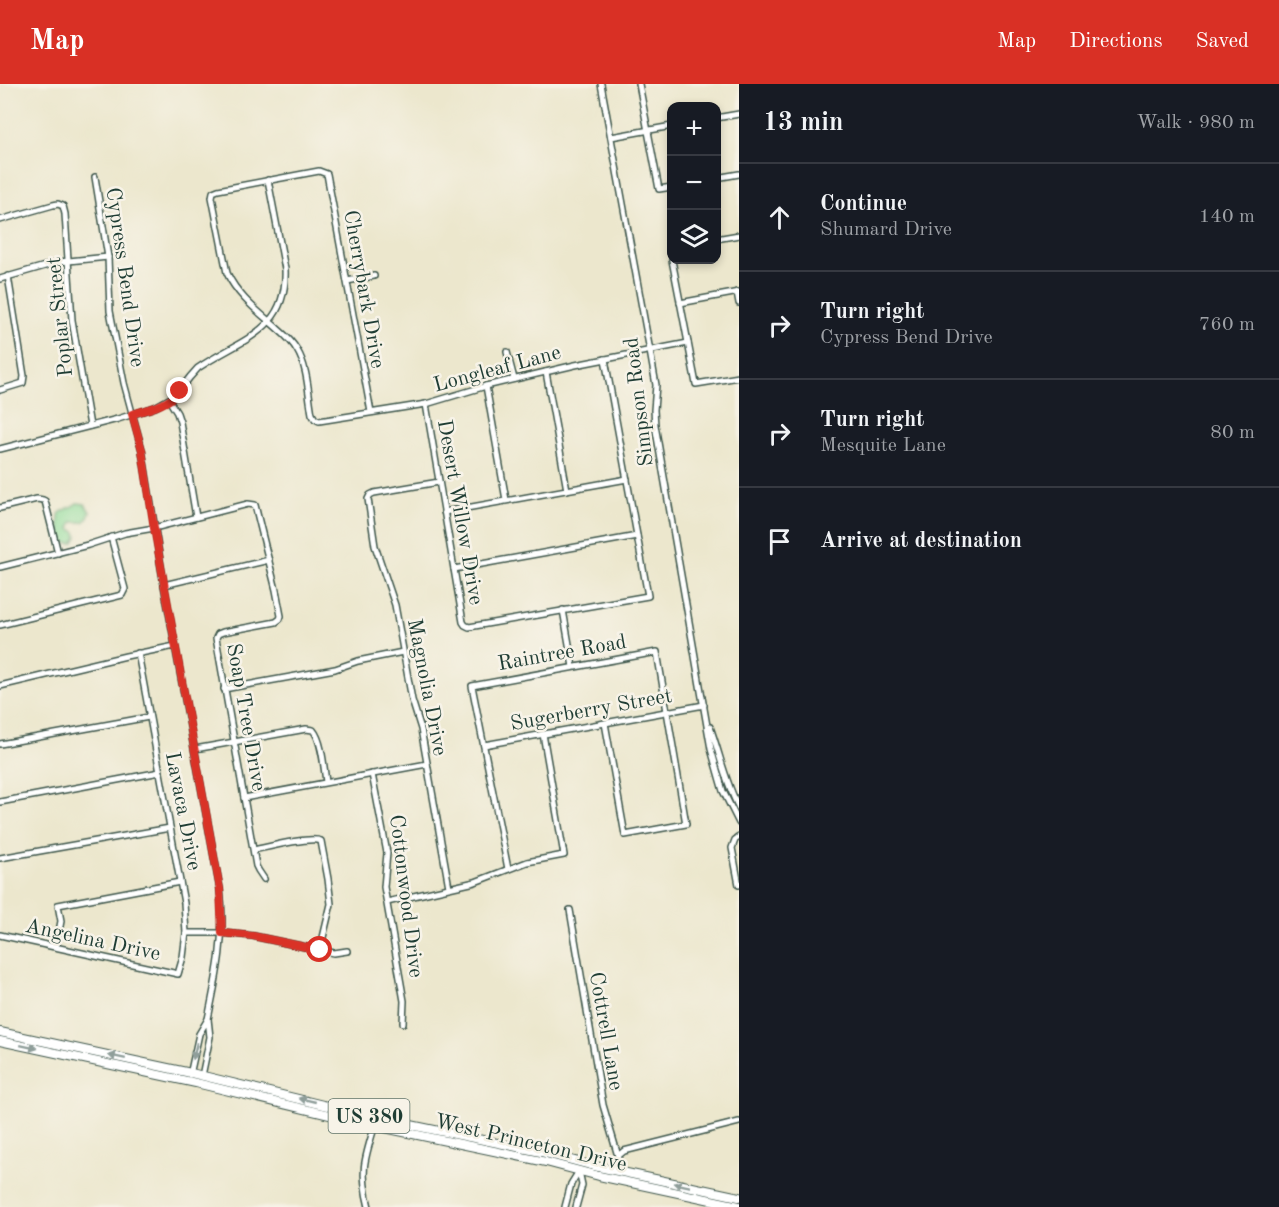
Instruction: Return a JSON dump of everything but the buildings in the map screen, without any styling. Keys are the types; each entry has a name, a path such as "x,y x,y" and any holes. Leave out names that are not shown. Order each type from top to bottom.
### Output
{"highway":[{"name":"West Princeton Drive","path":"0,1032 191,1072 201,1080"},
{"name":"West Princeton Drive","path":"0,1041 189,1081 201,1080 579,1171 739,1206"},
{"name":"West Princeton Drive","path":"376,1122 541,1152 739,1197"}],"street":[{"name":"Simpson Road","path":"601,84 656,385 655,425 706,717 716,769 723,791 739,823"},
{"path":"639,84 659,189 667,188"},
{"path":"721,117 739,114"},
{"path":"611,137 667,127"},
{"name":"Cherrybark Drive","path":"268,180 318,171 325,172 328,176 371,412"},
{"path":"721,177 739,174"},
{"name":"Cypress Bend Drive","path":"95,177 108,257 110,311 124,383 142,450 154,528 220,889 222,933 219,968 208,1019 210,1037 201,1080"},
{"path":"0,449 118,419 170,400 198,368 261,331 270,322 279,306 286,281 268,180 218,190 213,192 212,196 227,273 232,284 239,294 270,322"},
{"name":"Poplar Street","path":"0,220 52,205 63,206 72,320 90,426"},
{"path":"721,238 739,235"},
{"path":"0,279 69,260 108,257"},
{"path":"673,264 696,384 739,376"},
{"path":"0,390 23,382 24,376 8,276"},
{"path":"347,281 374,276"},
{"path":"680,303 738,292 739,303"},
{"name":"Longleaf Lane","path":"270,322 296,347 301,357 312,414 319,421 426,404 486,386 546,372 688,344"},
{"path":"507,352 514,380"},
{"path":"573,667 563,610 648,596 605,359"},
{"path":"546,372 567,490"},
{"path":"486,386 506,500"},
{"path":"0,567 99,542 125,533 196,517 180,422 170,400"},
{"name":"Desert Willow Drive","path":"426,404 463,622 469,627 563,610"},
{"path":"444,512 627,479"},
{"name":"Magnolia Drive","path":"439,482 374,493 368,500 375,546 395,605 412,700 421,729 449,887"},
{"path":"0,508 43,500 58,553"},
{"name":"Soap Tree Drive","path":"196,517 253,504 256,508 280,611 280,620 223,632 216,636 258,870 264,879"},
{"path":"454,569 638,536"},
{"path":"0,625 120,596 124,593 125,589 111,537"},
{"path":"165,585 269,560"},
{"path":"0,686 176,646"},
{"path":"225,688 336,669 358,661 403,652"},
{"name":"Raintree Road","path":"484,745 472,686 573,667 657,652 667,712"},
{"name":"Lavaca Drive","path":"138,653 184,903 186,933 178,974"},
{"name":"Sugerberry Street","path":"484,745 704,705"},
{"path":"605,723 625,835 686,824 667,712"},
{"path":"0,744 149,717"},
{"name":"Simpson Road","path":"706,717 739,808"},
{"path":"195,749 306,729 313,730 319,741 327,782"},
{"path":"387,902 483,880 539,859 564,855 543,734"},
{"path":"484,745 508,869"},
{"path":"244,798 427,764"},
{"path":"0,802 160,772"},
{"name":"Cottonwood Drive","path":"372,774 387,854 384,887 404,1001 403,1023"},
{"path":"0,858 170,828"},
{"path":"739,837 732,848 739,885"},
{"path":"254,849 317,839 321,841 331,904 320,950"},
{"path":"56,947 61,921 58,905 180,882"},
{"name":"Cottrell Lane","path":"570,910 603,1105 618,1156"},
{"path":"186,933 253,936 334,953 347,951"},
{"name":"Angelina Drive","path":"0,935 178,974"},
{"name":"Cypress Bend Drive","path":"189,1081 199,1034 208,1019"},
{"path":"369,1207 364,1183 364,1166 376,1122"},
{"path":"614,1170 618,1156 624,1151 739,1122"},
{"path":"565,1207 571,1184 579,1171"},
{"path":"576,1207 582,1185 579,1171"}],"green space":[{"path":"77,503 85,504 90,512 84,522 72,522 70,529 76,532 77,537 73,543 66,543 61,537 59,515"}],"route":[{"path":"180,391 170,400 132,414 142,450 154,528 220,889 222,933 253,936 320,950"}]}
